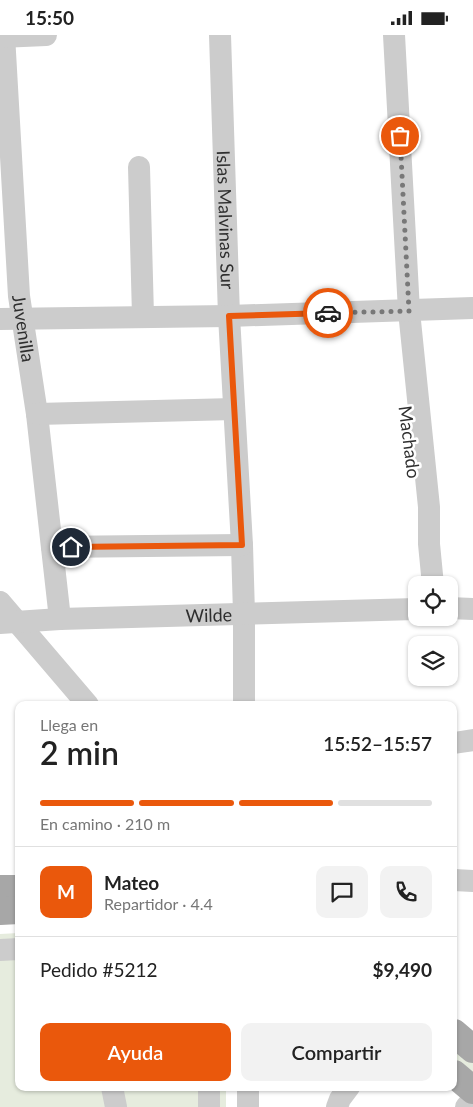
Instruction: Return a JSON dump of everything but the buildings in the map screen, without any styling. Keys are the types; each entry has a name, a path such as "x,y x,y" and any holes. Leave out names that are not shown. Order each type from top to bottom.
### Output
{"main road":[{"path":"0,889 15,889"},
{"path":"0,911 15,910"},
{"path":"457,1036 473,1049"},
{"path":"457,1077 473,1090"}],"street":[{"path":"3,36 46,35"},
{"name":"Islas Malvinas Sur","path":"220,35 229,316 242,545 244,701"},
{"name":"Machado","path":"394,35 409,311 429,507 429,544 432,576"},
{"name":"Juvenilla","path":"3,36 19,296 37,414 60,619"},
{"path":"139,167 143,316"},
{"path":"0,319 229,316 473,308"},
{"path":"37,414 234,409"},
{"path":"52,547 242,545"},
{"path":"0,602 8,622 84,701"},
{"path":"458,608 473,609"},
{"name":"Wilde","path":"8,622 408,609"},
{"path":"457,743 473,740"},
{"path":"457,880 473,881"},
{"path":"0,950 15,949"},
{"path":"113,1091 116,1107"},
{"path":"208,1091 209,1107"},
{"path":"248,1091 248,1107"},
{"path":"337,1107 346,1091"},
{"path":"466,1107 473,1099"}],"shaded area":[{"path":"15,933 15,1091 226,1091 226,1107 0,1107 0,934"},
{"path":"457,1036 473,1049 473,1090 457,1077"}],"way so far":[{"path":"328,313 409,311 400,136"}],"route":[{"path":"71,547 242,545 229,316 328,313"}]}
